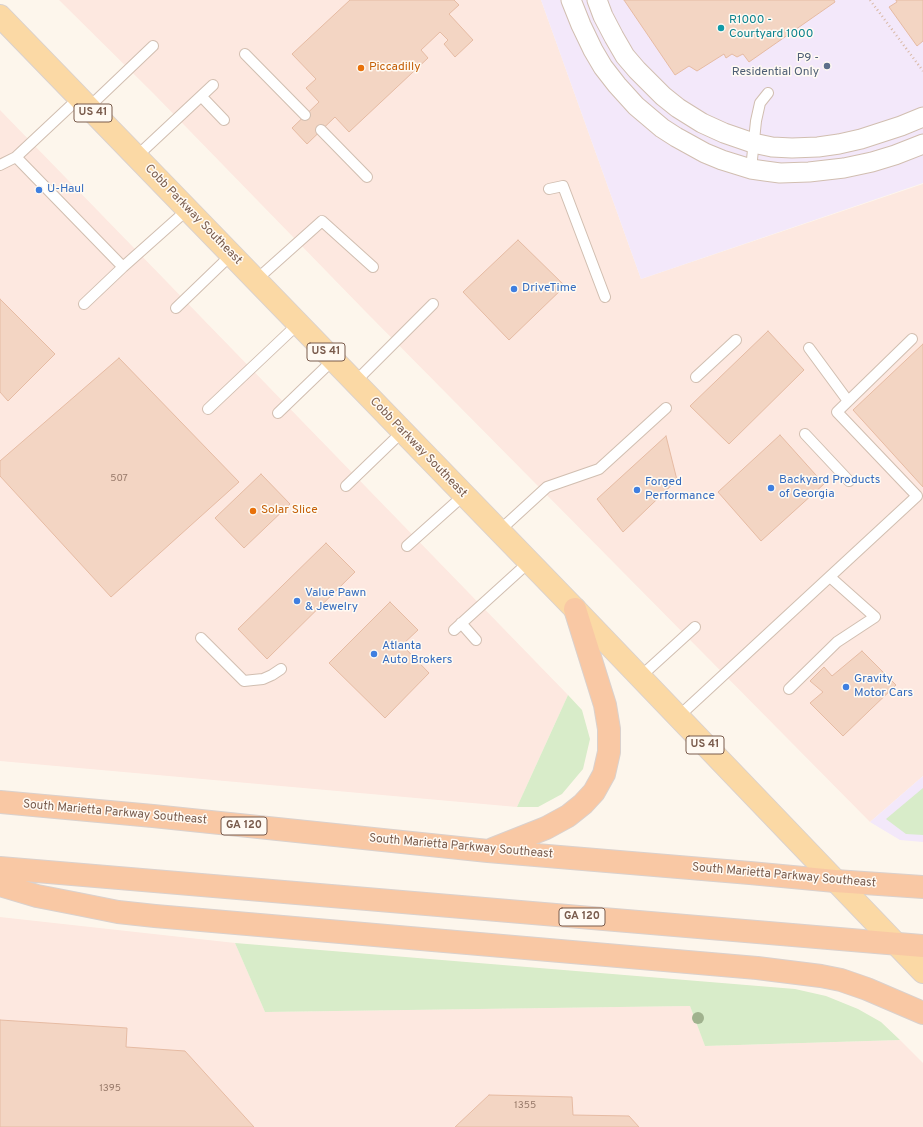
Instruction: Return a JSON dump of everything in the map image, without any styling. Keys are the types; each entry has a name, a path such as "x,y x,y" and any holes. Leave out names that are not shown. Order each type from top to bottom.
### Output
{"highway":[{"path":"488,851 546,828 568,816 583,804 594,792 604,774 609,752 610,729 605,705 575,609"},
{"name":"South Marietta Parkway Southeast","path":"0,802 153,816 488,851 835,881 923,887"},
{"name":"GA 120","path":"0,868 923,946"},
{"path":"0,885 37,896 118,912 757,968 814,975 841,980 923,1013"}],"main road":[{"name":"Cobb Parkway Southeast","path":"0,16 464,496 500,531 835,881"},
{"name":"US 41","path":"835,881 923,972"}],"street":[{"path":"571,0 581,25 603,67 636,106 662,128 690,145 722,160 751,169 780,172 809,172 844,168 872,162 923,144"},
{"path":"597,0 608,27 626,56 637,70 663,96 678,108 702,123 724,133 753,143 772,147 818,147 861,139 888,131 923,117"}],"lane":[{"path":"0,165 16,157 153,46"},
{"path":"245,54 306,115"},
{"path":"136,157 213,85"},
{"path":"751,169 753,143 760,103 768,94"},
{"path":"201,96 224,120"},
{"path":"321,130 367,176"},
{"path":"16,157 123,267"},
{"path":"550,189 563,186 605,297"},
{"path":"84,304 187,210"},
{"path":"256,280 322,221 372,267"},
{"path":"176,308 231,255"},
{"path":"355,382 434,304"},
{"path":"208,409 298,324"},
{"path":"678,717 916,496 837,412 912,339"},
{"path":"696,377 736,340"},
{"path":"809,348 848,401"},
{"path":"278,413 333,360"},
{"path":"500,531 547,487 599,469 666,408"},
{"path":"346,486 402,432"},
{"path":"805,434 849,481"},
{"path":"407,546 464,496"},
{"path":"476,640 458,627 529,562"},
{"path":"789,689 837,642 875,617 830,577"},
{"path":"640,677 694,627"},
{"path":"201,638 244,681 263,678 272,675 281,669"}],"path":[{"path":"870,0 923,71"}],"shaded area":[{"path":"59,0 541,0 641,279 923,184 923,776 870,822 364,310 153,93"},
{"path":"541,0 923,0 923,183 641,279"},
{"path":"0,110 568,695 517,807 0,761"},
{"path":"923,776 923,842 900,840 870,822"},
{"path":"0,917 235,943 265,1012 690,1006 705,1046 900,1040 923,1063 923,1127 0,1127"}],"green space":[{"path":"568,695 582,710 590,739 583,769 562,794 538,807 517,807"},
{"path":"923,788 923,835 906,834 886,819"},
{"path":"235,943 795,989 826,996 858,1009 881,1022 900,1040 705,1046 690,1006 265,1012"}],"building":[{"name":"Piccadilly","path":"350,0 454,0 459,5 449,14 473,40 455,57 444,44 448,40 440,32 421,50 428,58 349,132 335,117 307,144 292,128 319,102 306,88 316,79 292,54"},
{"name":"R1000 - Courtyard 1000","path":"624,0 834,0 835,2 749,62 743,54 737,57 732,54 726,58 724,54 697,71 689,66 675,75"},
{"path":"896,0 923,0 923,41 917,46 889,7 897,2"},
{"name":"DriveTime","path":"518,240 565,286 509,340 463,292"},
{"path":"0,299 55,354 8,401 0,392"},
{"path":"768,331 804,370 729,444 690,406"},
{"path":"923,344 923,487 853,410"},
{"path":"119,358 239,482 111,597 0,476 0,461"},
{"name":"Backyard Products of Georgia","path":"780,435 824,484 761,541 718,492"},
{"name":"Forged Performance","path":"666,436 677,480 623,532 597,499"},
{"name":"Solar Slice","path":"261,474 290,504 244,548 215,518"},
{"name":"Value Pawn & Jewelry","path":"326,543 355,572 267,659 238,629"},
{"name":"Atlanta Auto Brokers","path":"390,602 418,630 402,645 429,673 385,718 329,663"},
{"path":"862,651 896,685 843,736 810,703 823,692 810,681 824,667 832,676"},
{"path":"0,1020 127,1028 126,1047 185,1051 254,1127 0,1127"},
{"path":"489,1095 572,1097 573,1115 629,1116 639,1127 455,1127"}],"place":[{"name":"R1000 - Courtyard 1000","path":"721,28"},
{"name":"P9 - Residential Only","path":"827,66"},
{"name":"Piccadilly","path":"361,68"},
{"name":"U-Haul","path":"39,190"},
{"name":"DriveTime","path":"514,289"},
{"name":"Backyard Products of Georgia","path":"771,488"},
{"name":"Forged Performance","path":"637,490"},
{"name":"Solar Slice","path":"253,511"},
{"name":"Value Pawn & Jewelry","path":"297,601"},
{"name":"Atlanta Auto Brokers","path":"374,654"},
{"name":"Gravity Motor Cars","path":"846,687"}]}
